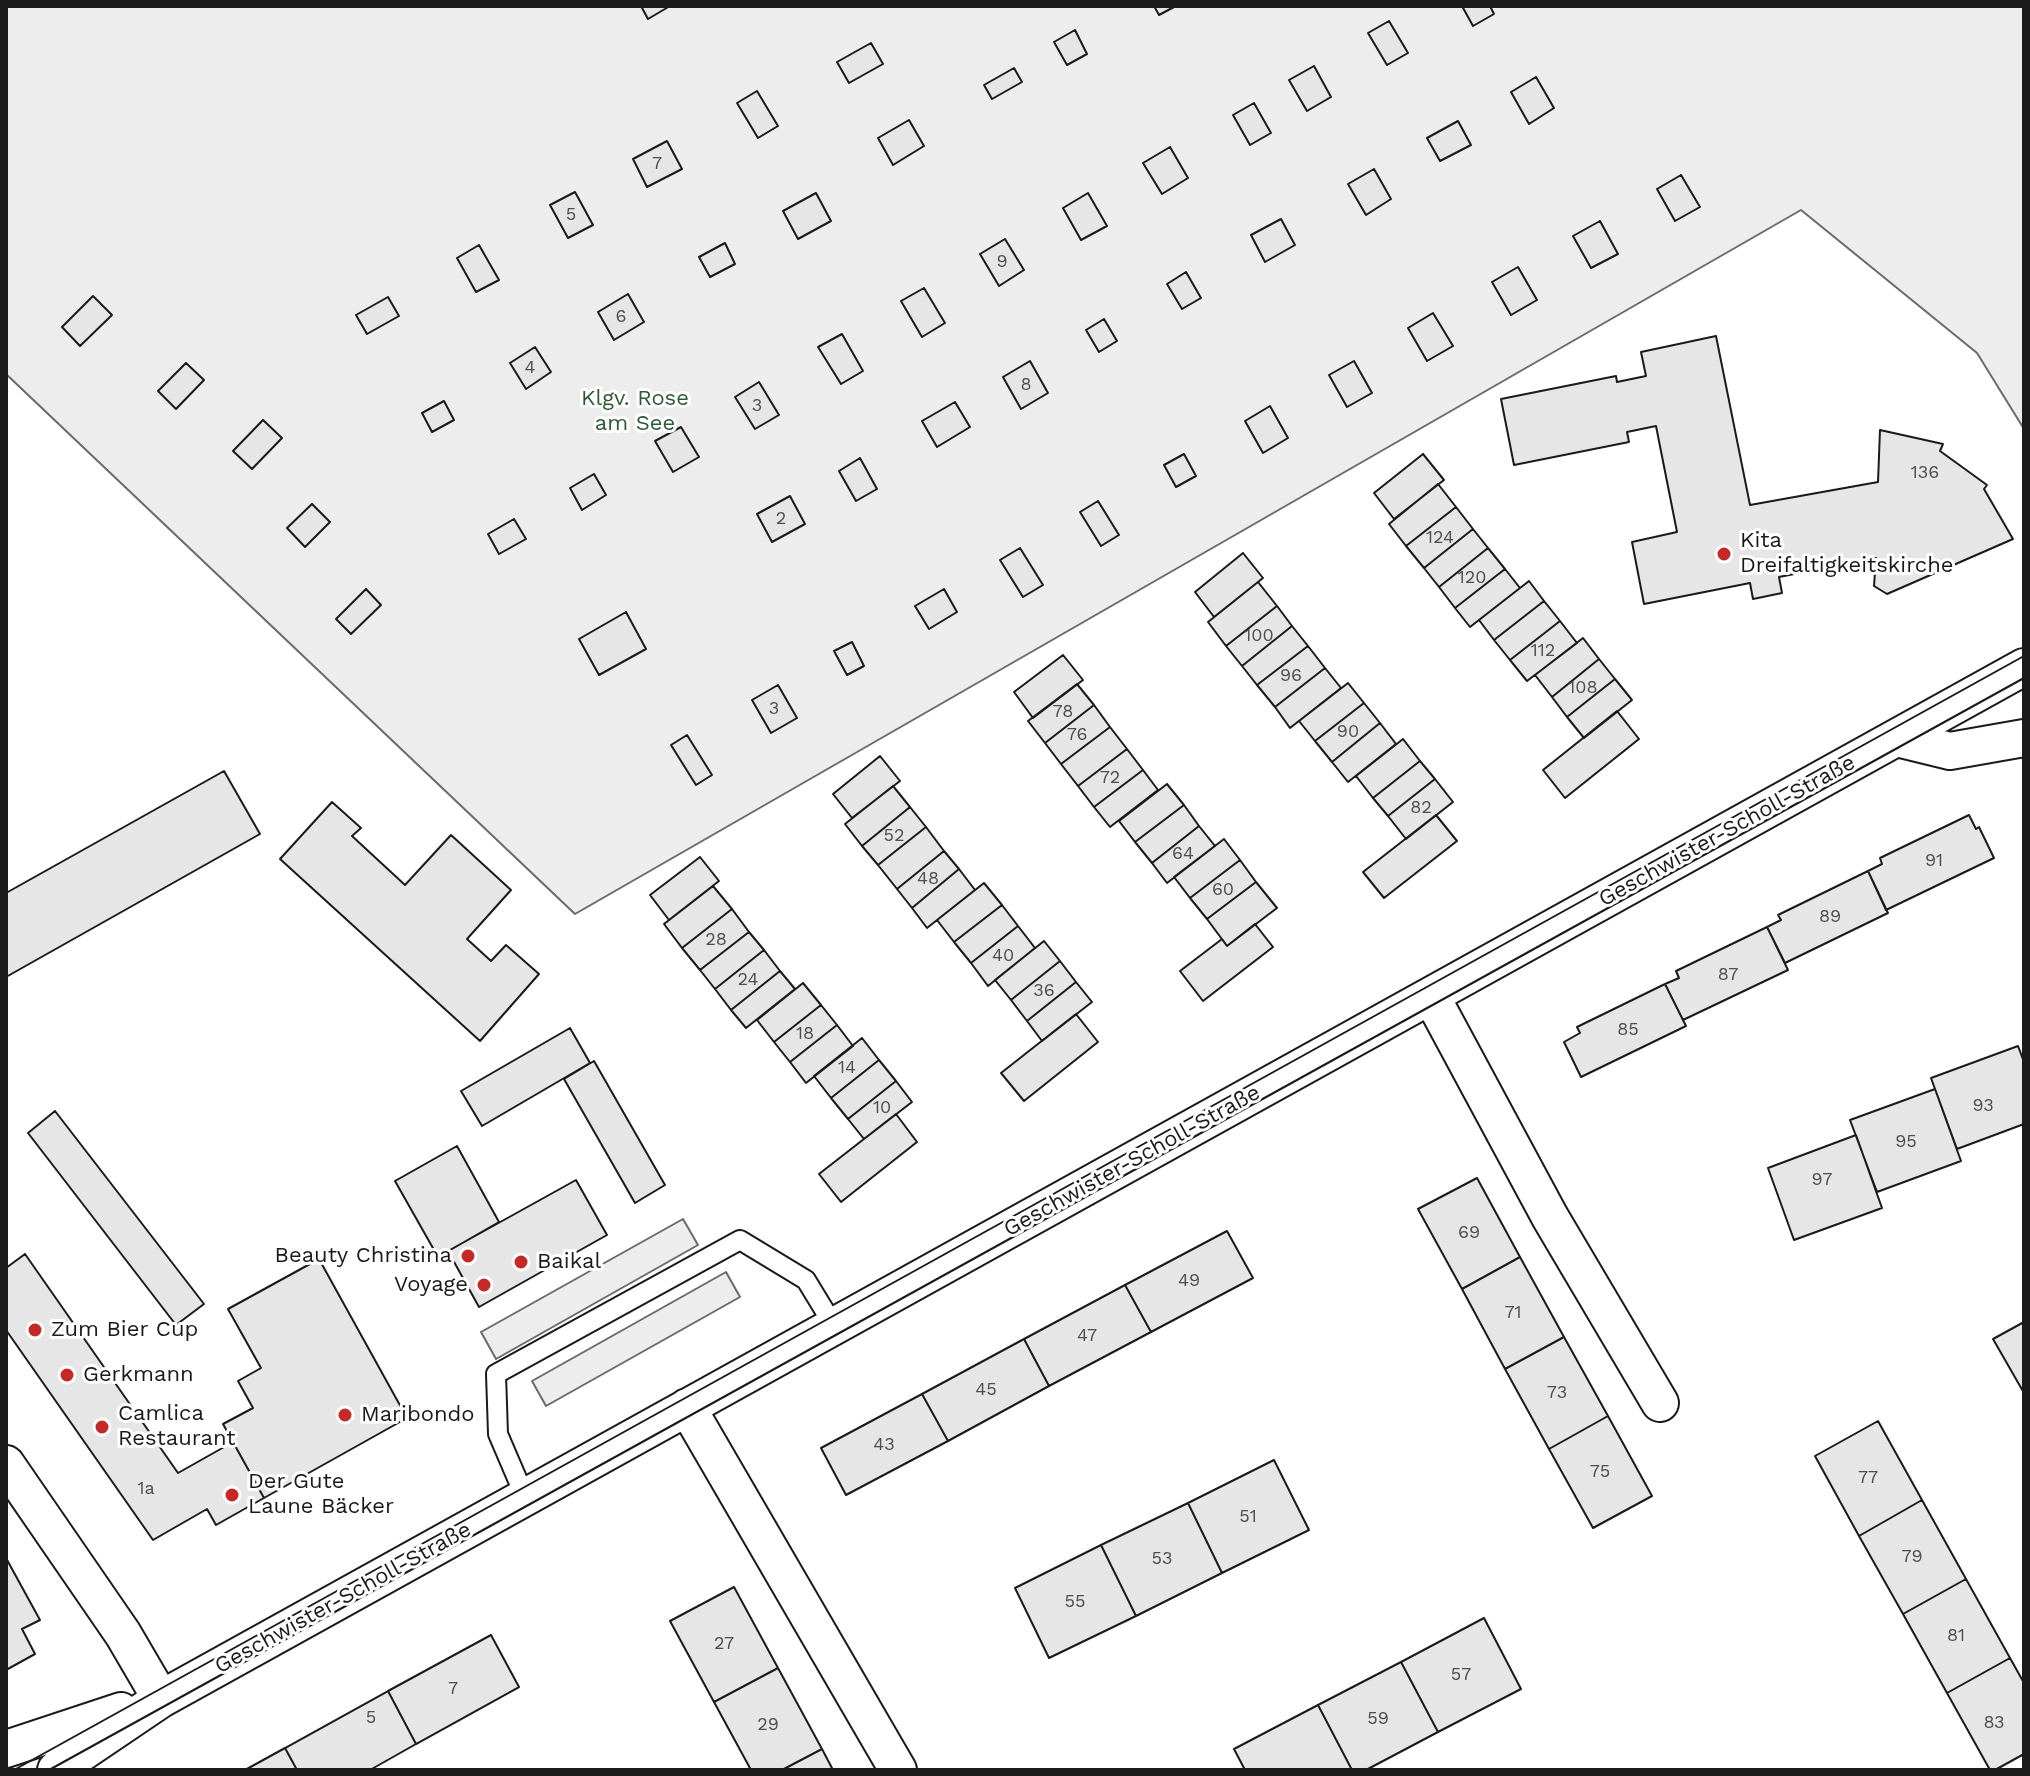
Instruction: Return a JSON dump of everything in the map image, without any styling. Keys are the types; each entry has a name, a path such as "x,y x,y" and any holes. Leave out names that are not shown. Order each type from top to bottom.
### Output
{"street":[{"name":"Geschwister-Scholl-Straße","path":"56,1770 161,1699 2024,667"},
{"path":"1897,738 1950,751 2024,738"},
{"path":"1431,996 1550,1217 1660,1403"},
{"path":"687,1407 898,1770"},
{"path":"6,1464 123,1634 161,1699"},
{"name":"Geschwister-Scholl-Straße","path":"6,1749 161,1699"}],"lane":[{"path":"525,1497 498,1434 496,1374 510,1366 740,1240 806,1280 834,1326"}],"shaded area":[{"name":"Klgv. Rose am See","path":"6,6 2024,6 2024,429 1977,353 1801,210 575,914 6,374"},
{"path":"683,1219 698,1245 496,1359 481,1332"},
{"path":"726,1272 740,1297 546,1406 532,1381"}],"building":[{"path":"641,6 670,6 648,19"},
{"path":"1154,6 1173,6 1174,7 1159,15"},
{"path":"1462,6 1490,6 1494,14 1473,26"},
{"path":"1389,21 1408,53 1387,65 1368,33"},
{"path":"1075,30 1087,54 1067,65 1054,42"},
{"path":"871,43 883,64 849,83 837,62"},
{"path":"1314,66 1331,97 1307,111 1289,80"},
{"path":"1014,68 1022,82 992,99 984,85"},
{"path":"1536,77 1554,108 1529,124 1511,92"},
{"path":"757,91 778,126 758,138 737,103"},
{"path":"1254,103 1271,133 1250,145 1233,115"},
{"path":"909,120 924,146 893,165 878,138"},
{"path":"1458,121 1471,145 1440,161 1427,138"},
{"path":"667,141 682,169 647,187 633,159"},
{"path":"1170,147 1188,178 1162,194 1143,163"},
{"path":"1374,169 1391,199 1366,215 1348,184"},
{"path":"1681,175 1700,207 1675,221 1657,189"},
{"path":"575,192 593,225 568,238 550,205"},
{"path":"816,193 831,221 798,239 783,211"},
{"path":"1088,193 1107,226 1081,240 1063,208"},
{"path":"1281,219 1295,245 1265,262 1251,235"},
{"path":"1600,221 1618,254 1591,268 1573,236"},
{"path":"1005,239 1024,270 999,286 980,254"},
{"path":"725,243 735,264 710,277 699,257"},
{"path":"479,245 499,280 476,292 457,258"},
{"path":"1518,267 1537,300 1511,315 1492,282"},
{"path":"1186,272 1201,298 1182,309 1167,284"},
{"path":"924,288 945,323 922,337 901,301"},
{"path":"628,294 644,322 614,340 598,312"},
{"path":"93,296 112,315 80,346 62,327"},
{"path":"388,297 399,316 367,334 356,315"},
{"path":"1433,313 1453,346 1427,361 1408,328"},
{"path":"1104,319 1117,341 1099,352 1086,330"},
{"path":"842,334 863,371 841,384 818,347"},
{"path":"1716,336 1750,505 1878,482 1880,430 1943,444 1940,451 1987,485 1984,489 2013,539 1887,594 1874,586 1876,558 1779,577 1782,593 1753,599 1750,583 1644,604 1632,542 1677,532 1656,426 1627,432 1629,442 1514,465 1501,399 1616,376 1617,382 1646,376 1641,352"},
{"path":"535,347 551,372 526,389 510,363"},
{"path":"1030,361 1048,393 1021,409 1003,377"},
{"path":"1354,361 1372,393 1347,407 1329,375"},
{"path":"186,363 204,380 176,409 158,391"},
{"path":"759,382 779,415 755,429 735,397"},
{"path":"444,401 454,420 432,432 422,413"},
{"path":"955,402 970,427 937,447 922,421"},
{"path":"1270,406 1288,438 1263,453 1245,421"},
{"path":"263,420 282,438 252,469 233,451"},
{"path":"681,427 699,457 673,472 655,441"},
{"path":"1184,454 1196,476 1176,487 1164,465"},
{"path":"1423,454 1444,480 1394,519 1374,493"},
{"path":"860,458 877,489 856,501 839,471"},
{"path":"594,474 606,495 582,510 570,488"},
{"path":"1438,484 1456,507 1406,546 1389,524"},
{"path":"790,496 805,524 772,542 757,514"},
{"path":"1098,501 1119,535 1101,546 1080,512"},
{"path":"312,504 330,522 305,547 287,528"},
{"path":"1456,507 1473,529 1424,568 1406,546"},
{"path":"514,519 526,539 499,554 488,534"},
{"path":"1473,529 1488,548 1439,587 1424,568"},
{"path":"1020,548 1043,585 1023,597 1000,560"},
{"path":"1488,548 1505,569 1455,608 1439,587"},
{"path":"1243,553 1263,578 1214,617 1195,592"},
{"path":"1505,569 1520,588 1470,627 1455,608"},
{"path":"1529,581 1544,601 1494,640 1479,620"},
{"path":"1258,582 1277,606 1226,646 1208,622"},
{"path":"366,589 381,605 351,634 336,619"},
{"path":"944,589 957,612 929,629 915,606"},
{"path":"1544,601 1560,621 1510,660 1494,640"},
{"path":"1277,606 1292,626 1242,666 1226,646"},
{"path":"626,612 646,649 599,675 579,639"},
{"path":"1560,621 1577,643 1527,681 1510,660"},
{"path":"1292,626 1308,646 1257,685 1242,666"},
{"path":"1583,638 1599,659 1552,697 1535,675"},
{"path":"852,642 864,666 847,675 834,651"},
{"path":"1308,646 1325,668 1275,707 1257,685"},
{"path":"1063,655 1083,680 1033,718 1014,692"},
{"path":"1599,659 1615,679 1567,717 1552,697"},
{"path":"1325,668 1341,688 1290,728 1275,707"},
{"path":"1615,679 1632,700 1584,738 1567,717"},
{"path":"1348,683 1364,703 1315,741 1299,721"},
{"path":"1077,684 1094,705 1045,743 1028,721"},
{"path":"778,685 797,718 771,733 752,700"},
{"path":"1364,703 1380,723 1332,762 1315,741"},
{"path":"1094,705 1110,727 1061,764 1045,743"},
{"path":"1617,711 1639,739 1565,798 1543,770"},
{"path":"1380,723 1396,744 1348,782 1332,762"},
{"path":"1110,727 1127,749 1078,786 1061,764"},
{"path":"687,735 712,775 696,785 671,745"},
{"path":"1403,739 1420,761 1373,798 1356,776"},
{"path":"1127,749 1143,770 1094,807 1078,786"},
{"path":"880,756 900,781 852,818 833,794"},
{"path":"1420,761 1435,779 1388,816 1373,798"},
{"path":"1143,770 1158,790 1110,827 1094,807"},
{"path":"224,771 260,834 6,977 6,893"},
{"path":"1435,779 1453,802 1406,839 1388,816"},
{"path":"1167,784 1184,805 1135,842 1119,821"},
{"path":"893,786 910,807 862,846 845,824"},
{"path":"332,802 361,828 352,836 405,885 451,835 511,890 467,939 491,961 506,945 539,974 480,1041 280,859"},
{"path":"1184,805 1199,826 1152,863 1135,842"},
{"path":"910,807 926,827 878,865 862,846"},
{"path":"1436,815 1457,841 1384,898 1363,872"},
{"path":"1969,815 1976,829 1979,827 1994,858 1886,910 1868,871 1882,864 1880,858"},
{"path":"1199,826 1215,846 1167,883 1152,863"},
{"path":"926,827 944,851 897,889 878,865"},
{"path":"1224,839 1240,860 1190,898 1174,877"},
{"path":"944,851 959,869 912,908 897,889"},
{"path":"700,857 719,881 669,920 650,895"},
{"path":"1240,860 1256,882 1207,919 1190,898"},
{"path":"959,869 975,890 927,928 912,908"},
{"path":"1868,871 1888,913 1785,963 1767,927 1781,920 1778,915"},
{"path":"1256,882 1277,908 1227,946 1207,919"},
{"path":"984,883 1002,905 954,942 937,920"},
{"path":"713,886 732,909 682,948 664,924"},
{"path":"1002,905 1018,926 971,963 954,942"},
{"path":"732,909 749,932 700,970 682,948"},
{"path":"1255,924 1273,947 1203,1001 1180,971 1222,939 1227,946"},
{"path":"1018,926 1035,948 988,986 971,963"},
{"path":"1767,927 1788,970 1683,1020 1665,984 1679,978 1676,971"},
{"path":"749,932 764,950 715,989 700,970"},
{"path":"1044,941 1060,961 1011,1000 995,980"},
{"path":"764,950 780,971 731,1010 715,989"},
{"path":"1060,961 1076,982 1027,1021 1011,1000"},
{"path":"780,971 795,989 746,1028 731,1010"},
{"path":"1076,982 1092,1002 1042,1041 1027,1021"},
{"path":"803,983 821,1005 774,1042 757,1020"},
{"path":"1665,984 1686,1026 1581,1077 1564,1042 1580,1033 1577,1027"},
{"path":"821,1005 837,1025 790,1062 774,1042"},
{"path":"1076,1014 1098,1042 1024,1101 1001,1073"},
{"path":"837,1025 853,1046 806,1083 790,1062"},
{"path":"570,1028 590,1063 482,1126 461,1091"},
{"path":"862,1038 879,1060 831,1098 814,1076"},
{"path":"2018,1046 2024,1062 2024,1124 1957,1149 1931,1078"},
{"path":"879,1060 896,1081 848,1119 831,1098"},
{"path":"594,1061 665,1185 635,1203 564,1079"},
{"path":"896,1081 912,1102 864,1139 848,1119"},
{"path":"1935,1089 1961,1161 1877,1192 1850,1120"},
{"path":"55,1111 204,1304 176,1325 28,1133"},
{"path":"896,1114 917,1142 841,1202 819,1174"},
{"path":"1856,1135 1882,1208 1794,1240 1768,1168"},
{"path":"457,1146 499,1222 438,1257 395,1181"},
{"path":"1477,1178 1520,1257 1462,1289 1418,1209"},
{"path":"576,1180 607,1235 479,1307 448,1251"},
{"path":"1227,1231 1253,1278 1151,1332 1125,1285"},
{"path":"25,1254 178,1473 233,1442 264,1498 216,1525 207,1509 153,1540 6,1330 6,1268"},
{"path":"1520,1257 1564,1337 1505,1369 1462,1289"},
{"path":"319,1259 407,1418 264,1498 223,1424 253,1408 238,1381 261,1368 228,1309"},
{"path":"1125,1285 1151,1332 1049,1386 1024,1339"},
{"path":"2024,1322 2024,1393 1993,1339"},
{"path":"1564,1337 1608,1416 1549,1449 1505,1369"},
{"path":"1024,1339 1049,1386 948,1441 922,1394"},
{"path":"922,1394 948,1441 846,1495 821,1448"},
{"path":"1608,1416 1652,1496 1593,1528 1549,1449"},
{"path":"1878,1421 1922,1500 1859,1536 1815,1456"},
{"path":"1274,1460 1309,1530 1222,1573 1188,1503"},
{"path":"1922,1500 1966,1579 1903,1614 1859,1536"},
{"path":"1188,1503 1222,1573 1136,1616 1101,1545"},
{"path":"1101,1545 1136,1616 1049,1658 1015,1588"},
{"path":"6,1558 40,1620 22,1629 35,1654 6,1670"},
{"path":"1966,1579 2010,1658 1947,1693 1903,1614"},
{"path":"734,1587 778,1668 714,1702 670,1621"},
{"path":"1484,1618 1521,1689 1438,1732 1401,1662"},
{"path":"491,1635 519,1687 416,1744 388,1691"},
{"path":"2010,1658 2024,1683 2024,1754 1990,1770 1947,1693"},
{"path":"1401,1662 1438,1732 1366,1770 1352,1770 1318,1705"},
{"path":"778,1668 822,1749 782,1770 751,1770 714,1702"},
{"path":"388,1691 416,1744 370,1770 297,1770 285,1748"},
{"path":"1318,1705 1352,1770 1245,1770 1234,1749"},
{"path":"285,1748 297,1770 245,1770"},
{"path":"822,1749 833,1770 782,1770"}],"tram line":[{"path":"14,1770 2024,656"},
{"path":"49,1770 2024,678"}],"place":[{"name":"Kita Dreifaltigkeitskirche","path":"1724,554"},
{"name":"Beauty Christina","path":"468,1256"},
{"name":"Baikal","path":"521,1262"},
{"name":"Voyage","path":"484,1285"},
{"name":"Zum Bier Cup","path":"35,1330"},
{"name":"Gerkmann","path":"67,1375"},
{"name":"Maribondo","path":"345,1415"},
{"name":"Camlica Restaurant","path":"102,1427"},
{"name":"Der Gute Laune Bäcker","path":"232,1495"}]}
